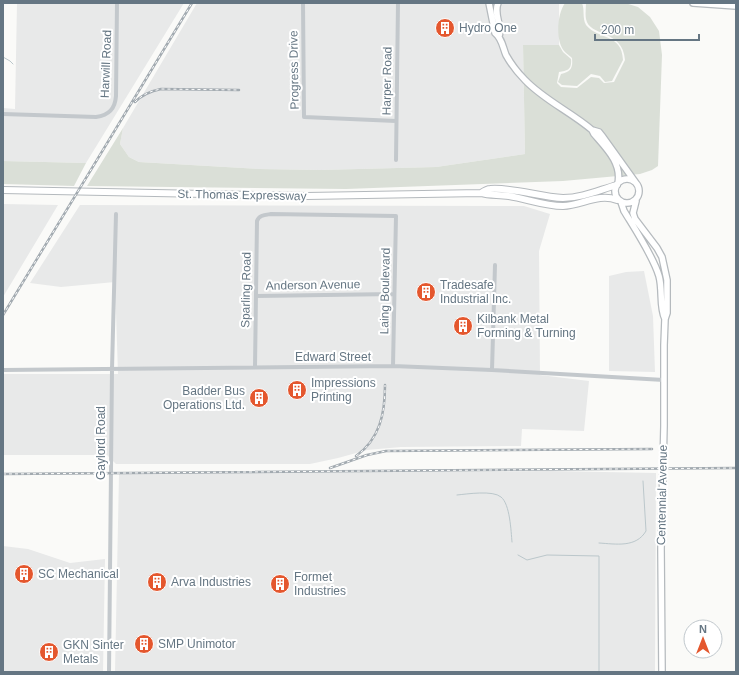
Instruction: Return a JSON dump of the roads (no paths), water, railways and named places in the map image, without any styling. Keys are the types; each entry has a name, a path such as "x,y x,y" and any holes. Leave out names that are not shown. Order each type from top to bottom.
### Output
{"highway":[{"name":"St. Thomas Expressway","path":"481,193 489,189 562,198 574,198 617,184"},
{"name":"St. Thomas Expressway","path":"3,190 308,196 481,193 488,195 508,196 556,206 573,205 601,197 612,197 619,201"}],"main road":[{"path":"489,3 496,33 499,36 507,56 526,80 545,96 592,130 599,132 638,186 639,194 636,201 628,204 619,201 615,192 619,174 617,165 592,130"},
{"path":"498,3 496,12 500,32 499,36"},
{"path":"693,3 736,6"},
{"path":"617,184 624,179 628,179 636,183"},
{"name":"Centennial Avenue","path":"619,201 656,267 661,284 662,313 665,318"},
{"name":"Centennial Avenue","path":"636,201 633,213 635,219 662,257 667,280 668,299 667,314 665,318 661,549 662,672"}],"street":[{"name":"Harwill Road","path":"3,114 96,117 103,116 111,111 115,103 116,96 117,3"},
{"name":"Progress Drive","path":"303,3 304,117 396,121"},
{"name":"Harper Road","path":"396,160 398,3"},
{"name":"Gaylord Road","path":"109,672 112,369 116,214"},
{"name":"Laing Boulevard","path":"262,216 270,214 396,216 393,366"},
{"name":"Sparling Road","path":"255,367 257,221 258,218 262,216"},
{"path":"492,370 495,265"},
{"name":"Anderson Avenue","path":"256,296 394,294"},
{"name":"Edward Street","path":"3,370 393,366 664,380"}],"waterway":[{"path":"3,57 13,64"},
{"path":"599,543 631,543 637,540 646,531 643,481"},
{"path":"457,495 486,493 501,497 504,500 508,511 512,542"},
{"path":"518,555 527,560 547,555 599,556 599,672"}],"railway":[{"path":"3,315 192,3"},
{"path":"135,102 147,93 161,89 239,90"},
{"path":"356,456 371,442 380,425 384,406 385,385"},
{"path":"330,468 367,455 386,451 652,449"},
{"path":"3,474 736,468"}],"place":[{"name":"Hydro One","path":"445,28"},
{"name":"Tradesafe Industrial Inc.","path":"426,292"},
{"name":"Kilbank Metal Forming & Turning","path":"463,326"},
{"name":"Impressions Printing","path":"297,390"},
{"name":"Badder Bus Operations Ltd.","path":"259,398"},
{"name":"SC Mechanical","path":"24,574"},
{"name":"Arva Industries","path":"157,582"},
{"name":"Formet Industries","path":"280,584"},
{"name":"SMP Unimotor","path":"144,644"},
{"name":"GKN Sinter Metals","path":"49,652"}]}
